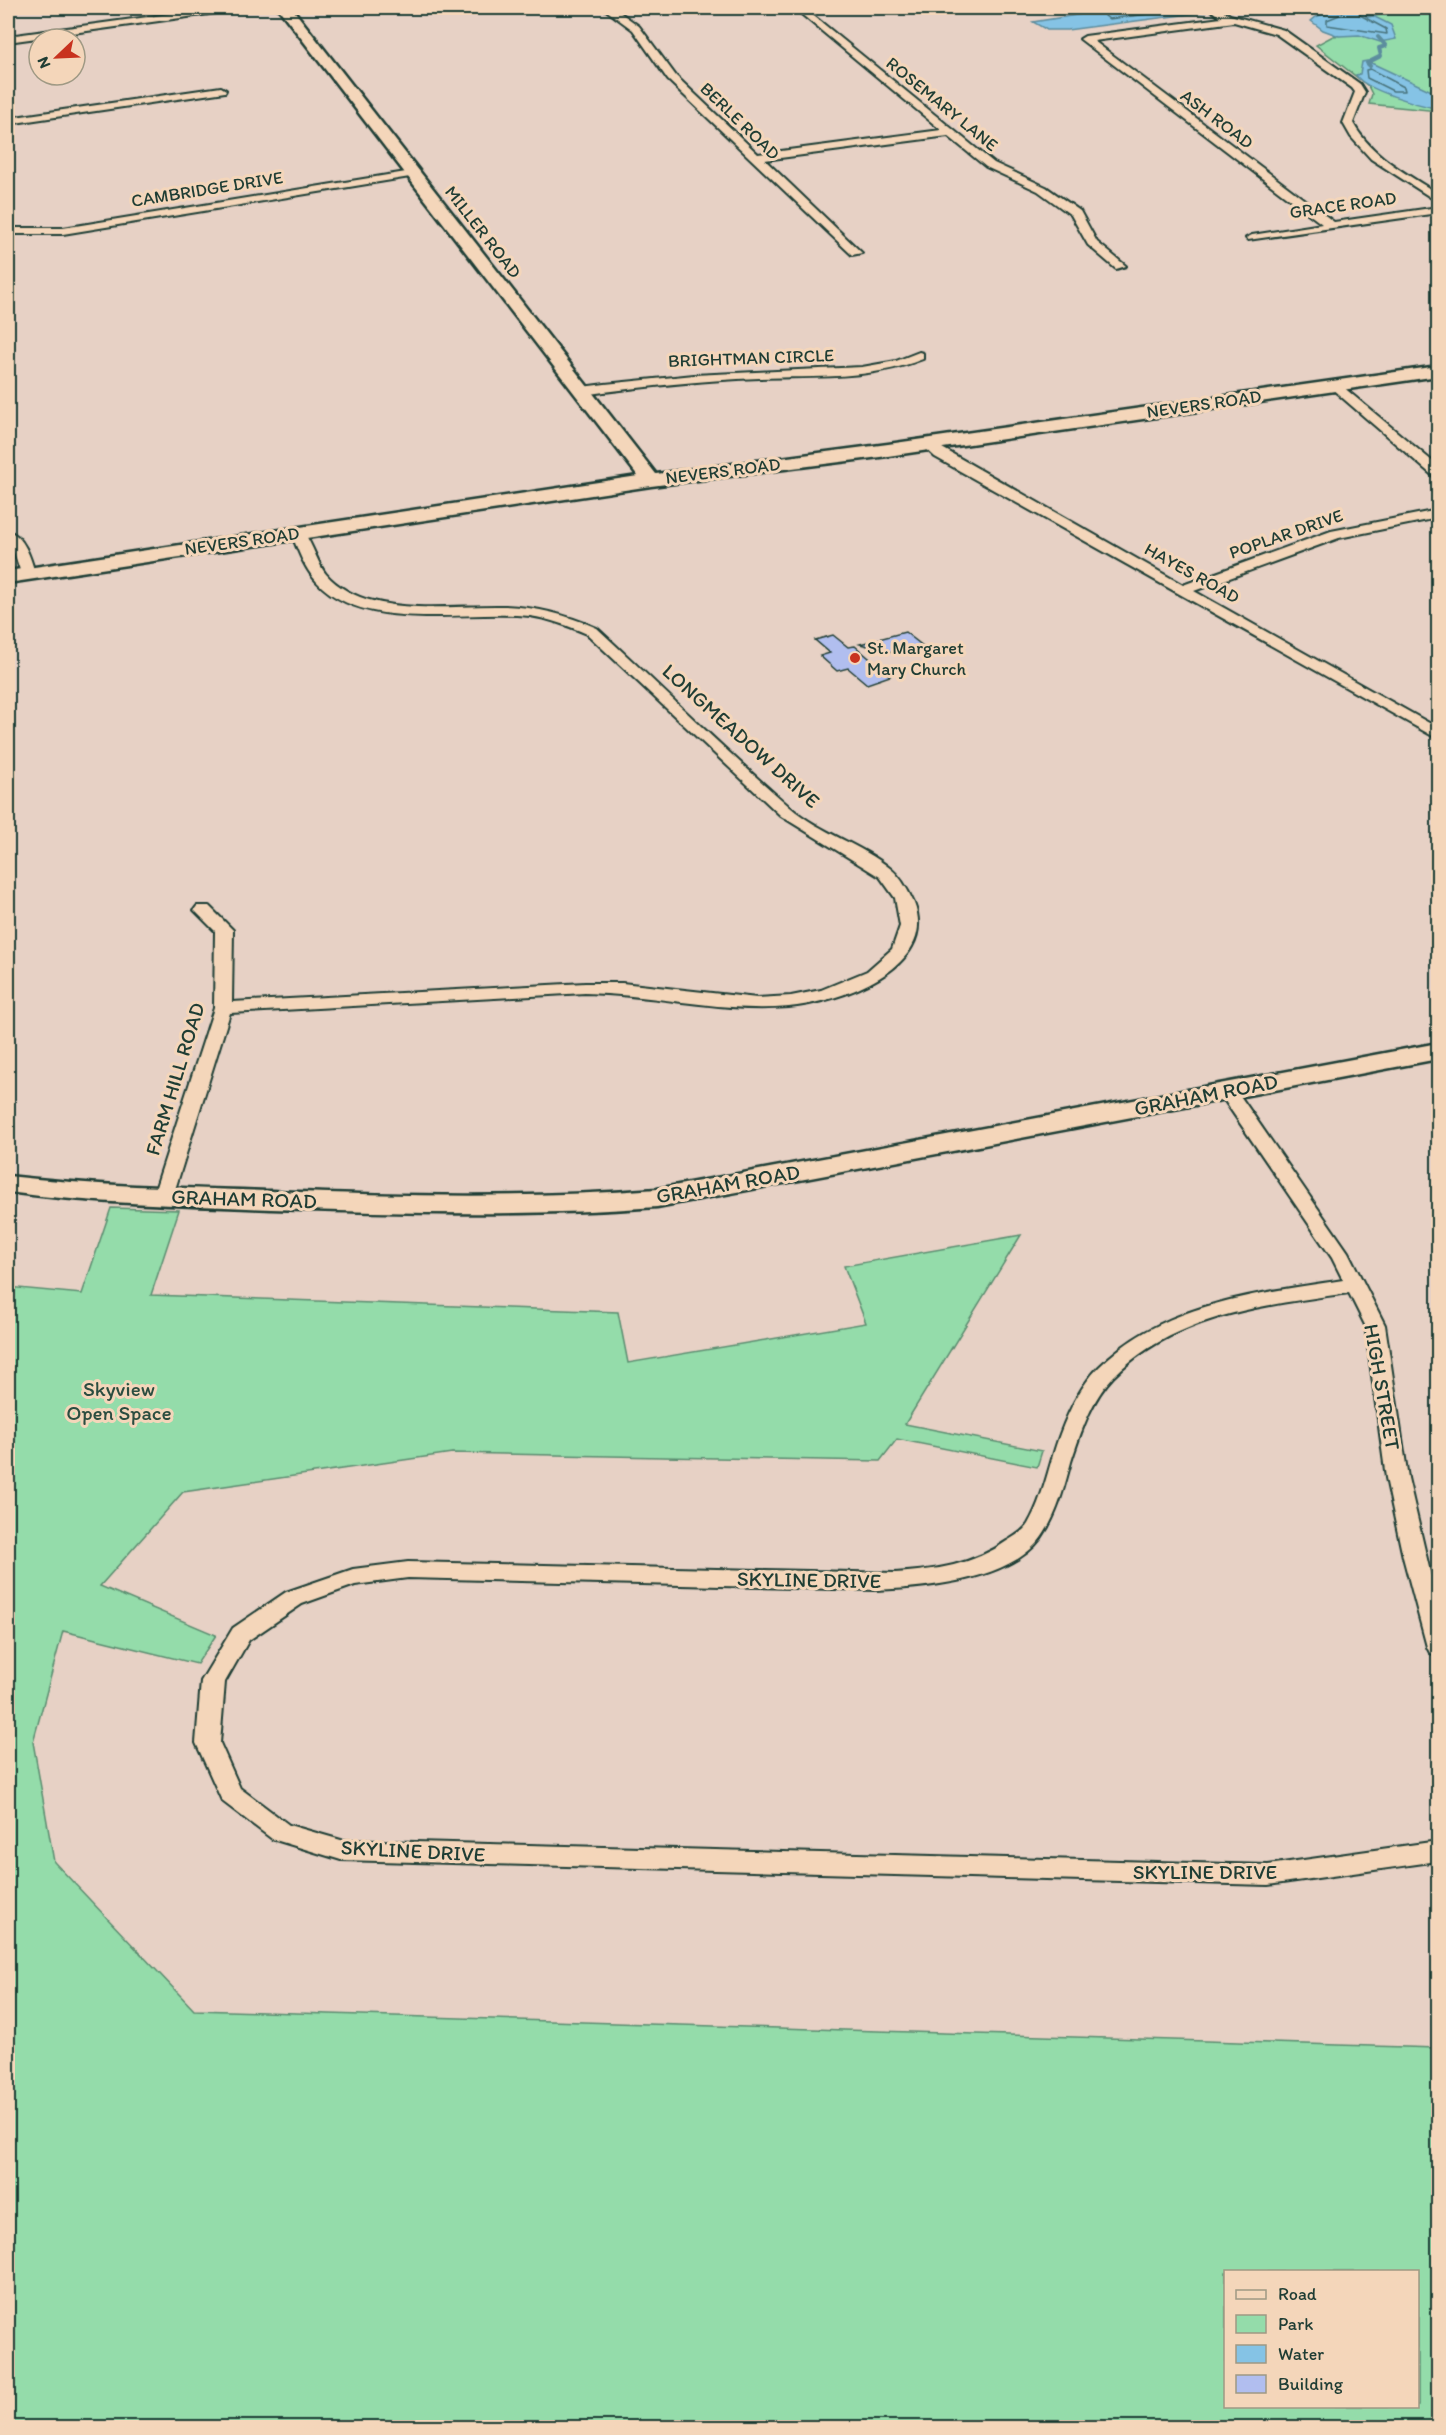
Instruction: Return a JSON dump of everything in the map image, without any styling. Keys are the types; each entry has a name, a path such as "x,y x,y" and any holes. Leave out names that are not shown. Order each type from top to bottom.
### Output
{"street":[{"path":"9,37 231,8"},
{"name":"MILLER ROAD","path":"285,8 651,480"},
{"name":"BERLE ROAD","path":"608,8 636,28 672,78 856,253"},
{"name":"ROSEMARY LANE","path":"799,8 990,165 1042,189 1076,213 1101,253 1120,266"},
{"path":"1213,8 1234,19 1280,32 1356,86 1360,92 1359,97 1348,123 1353,134 1363,147 1438,199"},
{"name":"ASH ROAD","path":"1234,19 1085,39 1330,225"},
{"path":"8,122 221,90"},
{"path":"755,158 951,132"},
{"name":"CAMBRIDGE DRIVE","path":"8,231 63,231 412,174"},
{"name":"GRACE ROAD","path":"1252,238 1438,210"},
{"name":"BRIGHTMAN CIRCLE","path":"582,391 663,379 852,371 899,366 919,356"},
{"name":"NEVERS ROAD","path":"13,573 651,480 928,444 1438,371"},
{"path":"1336,385 1438,473"},
{"name":"HAYES ROAD","path":"928,444 940,454 1438,734"},
{"name":"POPLAR DRIVE","path":"1182,590 1336,534 1438,514"},
{"name":"LONGMEADOW DRIVE","path":"223,1008 613,987 720,1002 776,1004 823,996 870,976 901,950 908,934 910,917 907,903 898,886 886,873 787,813 592,632 554,616 530,612 399,609 356,599 325,582 314,570 298,532"},
{"path":"8,540 21,551 13,573"},
{"name":"FARM HILL ROAD","path":"162,1196 223,1008 224,930 204,910"},
{"name":"GRAHAM ROAD","path":"8,1184 162,1196 484,1206 581,1205 657,1198 1438,1051"},
{"name":"HIGH STREET","path":"1227,1091 1341,1257 1375,1325 1397,1478 1414,1557 1438,1647"},
{"name":"SKYLINE DRIVE","path":"1357,1285 1265,1299 1196,1316 1144,1340 1105,1373 1077,1414 1053,1485 1032,1534 1001,1559 967,1573 923,1580 876,1582 408,1570 353,1577 294,1598 241,1634 213,1681 208,1743 231,1794 281,1832 341,1850 1268,1875 1438,1851"}],"green space":[{"path":"1314,8 1438,8 1438,111 1369,104 1372,94 1368,86 1316,45 1333,36 1357,34"},
{"name":"Skyview Open Space","path":"111,1208 179,1210 151,1295 618,1312 628,1363 866,1323 844,1266 1021,1235 905,1424 1042,1451 1037,1467 897,1439 880,1461 452,1453 183,1492 100,1586 216,1635 197,1664 63,1631 33,1742 54,1862 194,2010 1438,2048 1438,2427 8,2427 8,1287 82,1294"}],"water":[{"path":"1120,8 1198,8 1205,12 1067,30 1047,30 1033,22"},
{"path":"1361,10 1391,25 1396,39 1380,42 1359,35 1339,36 1323,30 1311,21 1327,12"},
{"path":"1367,61 1438,94 1438,109 1393,96 1361,81 1356,75 1360,74 1362,62"}],"building":[{"path":"905,632 924,647 899,654 860,644"},
{"path":"833,635 848,647 855,646 890,676 867,684 848,668 837,671 820,656 830,653 815,640"}],"waterway":[{"path":"1367,16 1410,8"},
{"path":"1370,66 1367,63 1381,56 1379,48 1386,46 1378,37"}],"place":[{"name":"St. Margaret Mary Church","path":"855,658"}]}
